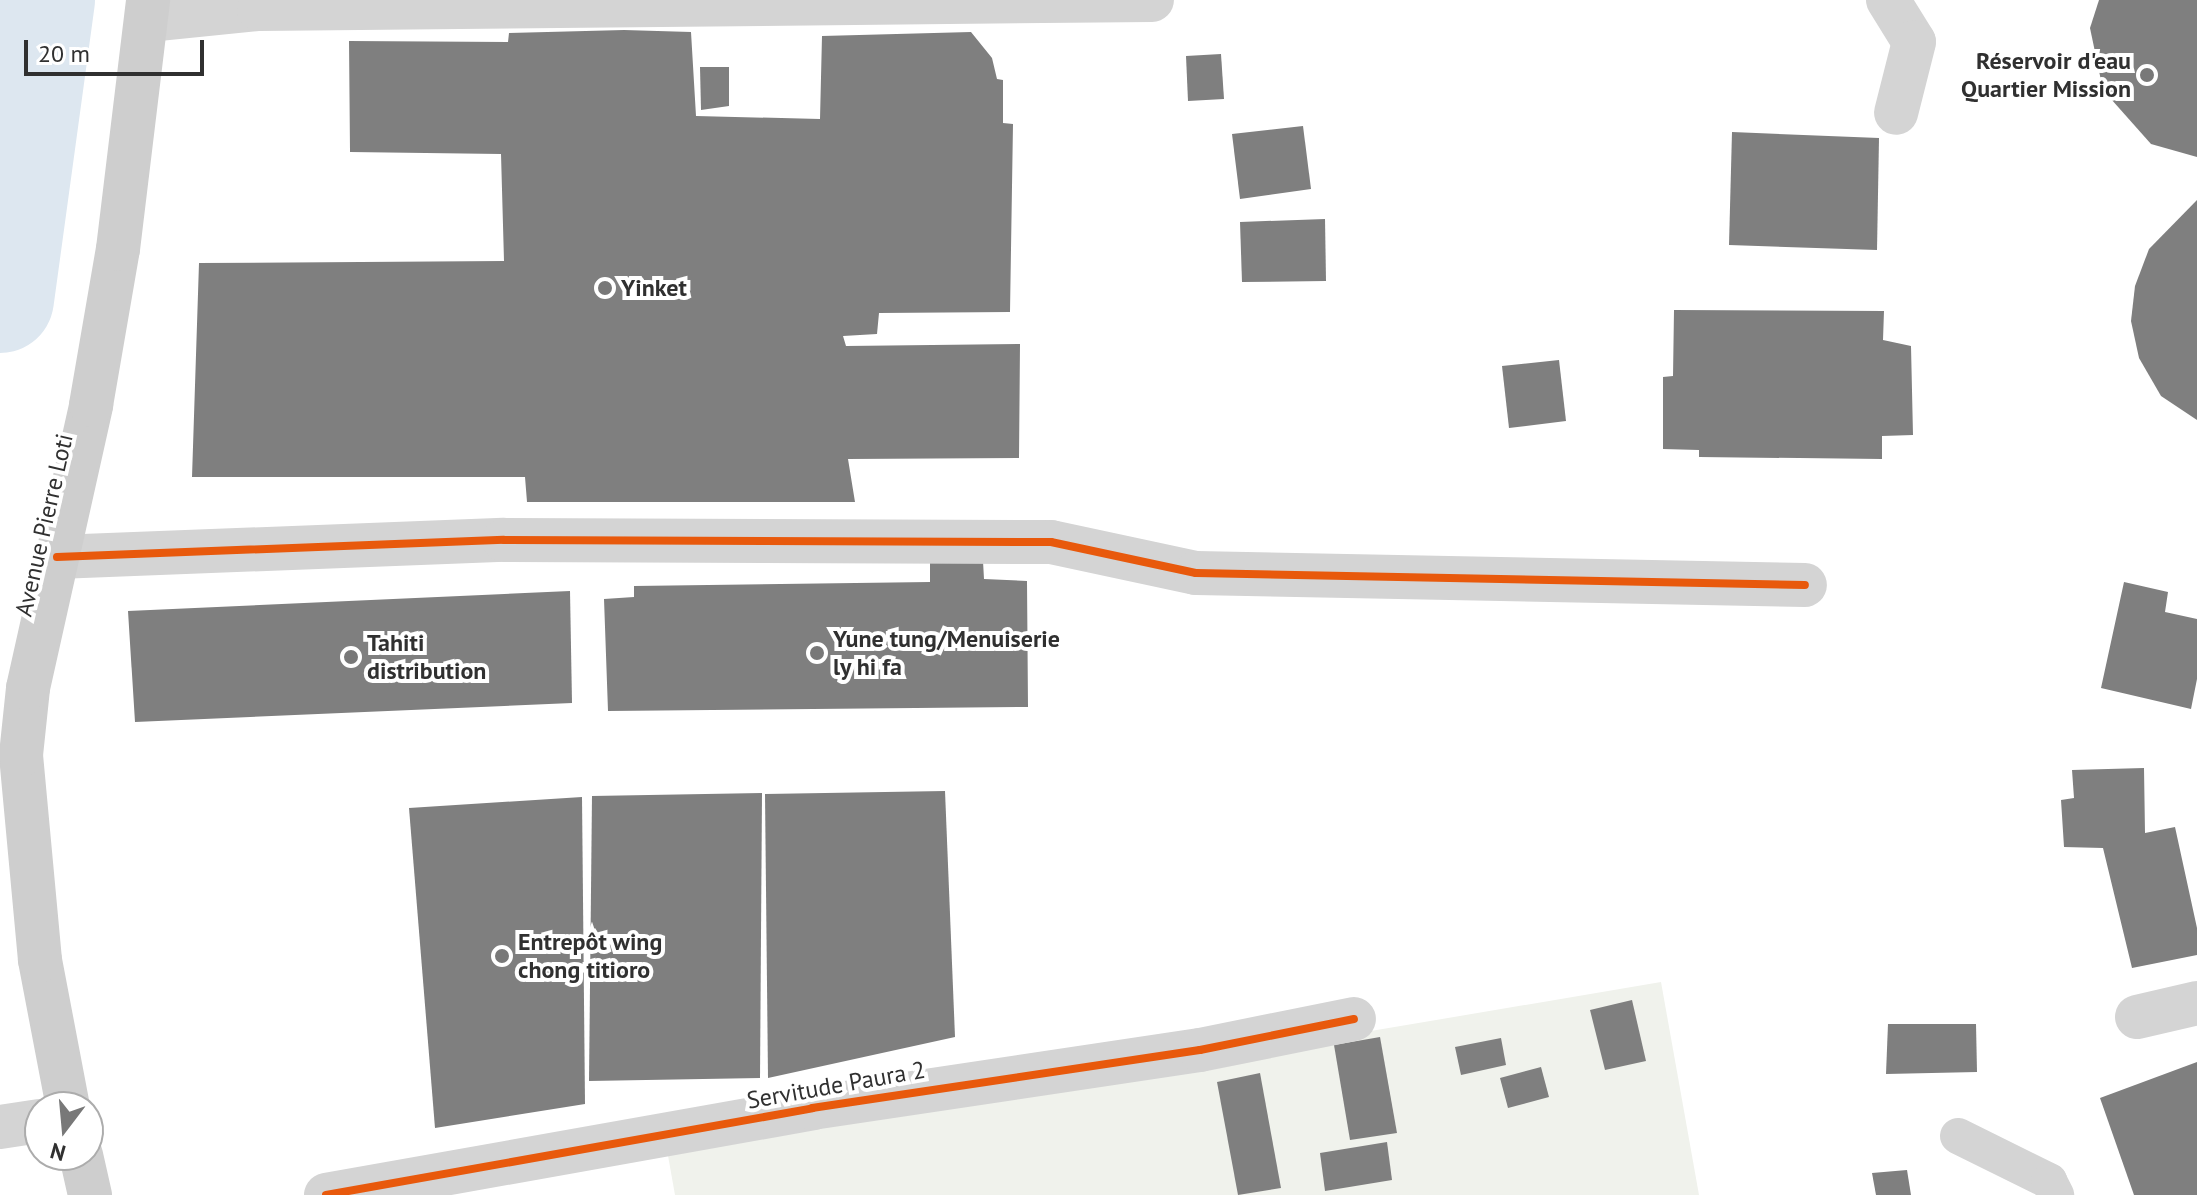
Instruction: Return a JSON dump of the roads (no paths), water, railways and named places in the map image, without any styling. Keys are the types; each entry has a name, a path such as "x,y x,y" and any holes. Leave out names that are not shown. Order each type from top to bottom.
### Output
{"main road":[{"name":"Avenue Pierre Loti","path":"65,1091 40,960 21,755 28,688 118,249 148,10"},
{"path":"85,1171 90,1195"}],"street":[{"path":"148,10 1152,0"},
{"path":"1888,0 1914,42 1896,113"},
{"path":"57,557 504,540 1051,542 1196,573 1805,585"},
{"path":"2137,1017 2197,1003"},
{"name":"Servitude Paura 2","path":"326,1195 812,1108 1200,1050 1354,1019"},
{"path":"0,1127 24,1123"}],"lane":[{"path":"1958,1136 2049,1181 2056,1195"}],"waterway":[{"path":"0,299 41,0"}],"place":[{"name":"Réservoir d'eau Quartier Mission","path":"2147,75"},
{"name":"Yinket","path":"605,288"},
{"name":"Yune tung/Menuiserie ly hi fa","path":"817,653"},
{"name":"Tahiti distribution","path":"351,657"},
{"name":"Entrepôt wing chong titioro","path":"502,956"}]}
